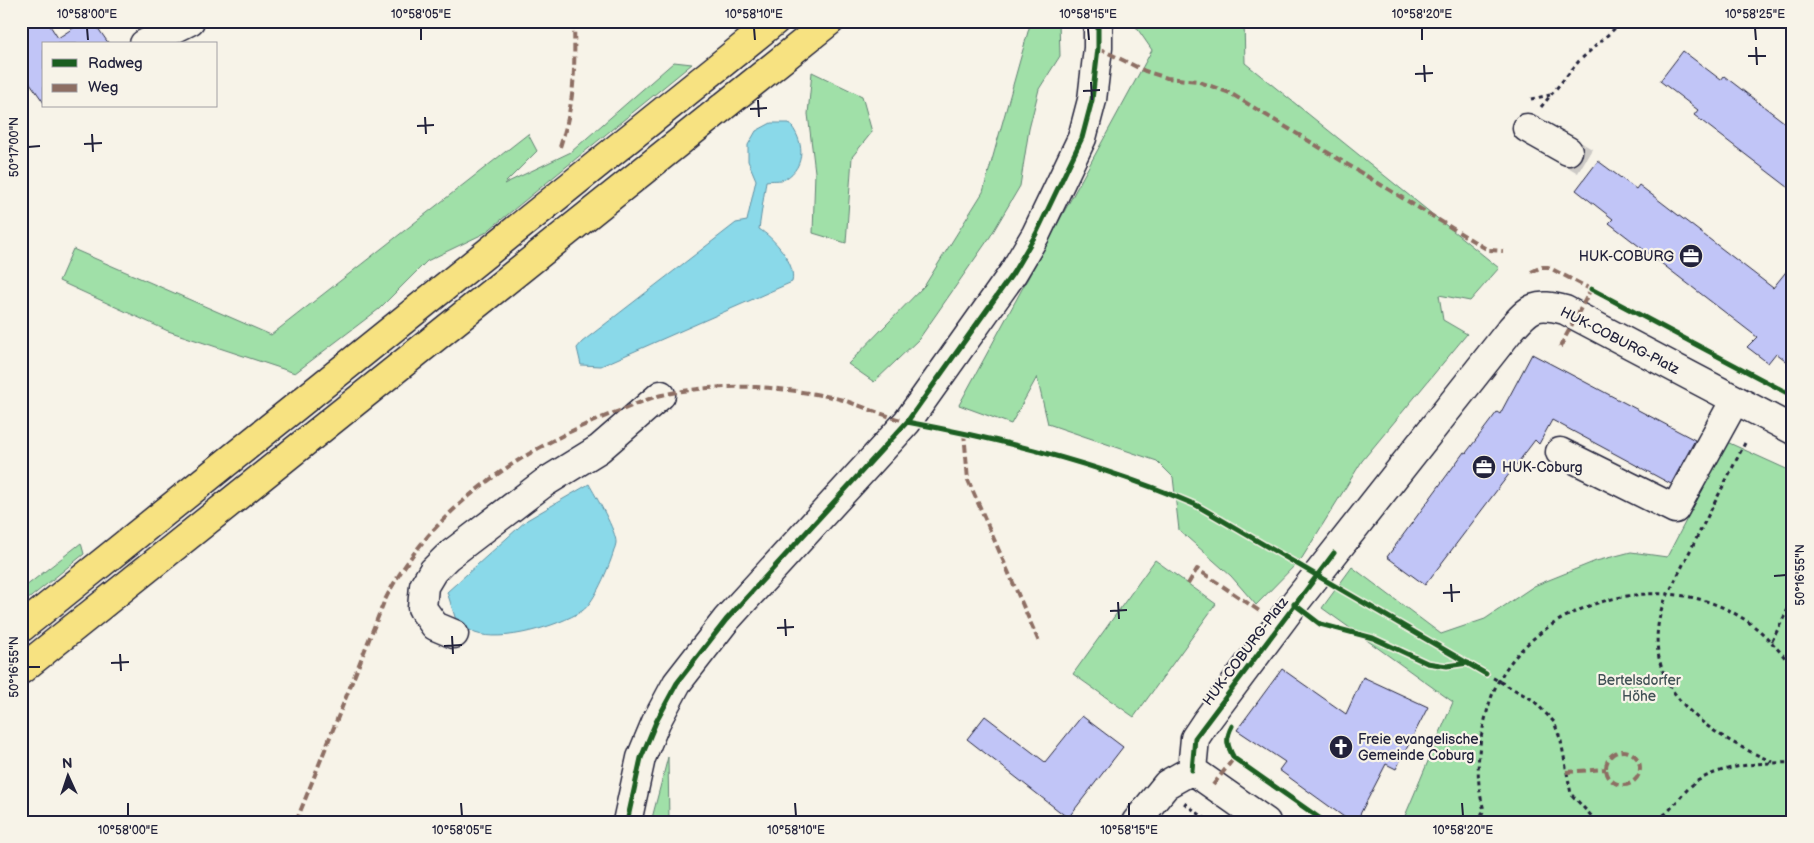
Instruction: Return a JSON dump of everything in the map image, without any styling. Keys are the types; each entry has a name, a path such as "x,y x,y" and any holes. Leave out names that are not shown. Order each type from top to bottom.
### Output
{"highway":[{"path":"21,628 775,21"},
{"path":"21,670 830,21"}],"street":[{"path":"148,42 190,21"},
{"path":"627,822 641,758 656,722 677,683 726,620 907,422 1013,273 1036,234 1082,138 1092,100 1098,48 1098,21"},
{"path":"1527,128 1568,151"},
{"name":"HUK-COBURG-Platz","path":"1192,770 1195,738 1294,604 1511,329 1532,308 1548,305 1565,310 1793,430"},
{"path":"454,634 435,626 422,608 424,586 433,571 484,527 544,483 599,449 661,395"},
{"path":"1560,452 1675,509 1735,400"},
{"path":"1136,822 1167,784 1192,770 1266,822"}],"path":[{"path":"1527,128 1550,95 1579,61 1623,21"},
{"path":"1531,99 1550,95"},
{"path":"1745,443 1668,594 1658,617 1657,644 1666,680 1695,717 1719,736 1774,762"},
{"path":"1477,822 1484,810 1480,798 1477,755 1489,702 1499,680 1519,654 1542,632 1571,613 1613,598 1668,594 1703,600 1723,608 1756,627 1772,641 1793,668"},
{"path":"1772,641 1793,599"},
{"path":"1486,674 1534,700 1554,722 1561,741 1571,794 1596,822"},
{"path":"1649,822 1665,814 1698,781 1722,771 1774,762 1793,763"},
{"path":"1183,802 1210,822"},
{"path":"1604,822 1612,822"}],"green space":[{"path":"1031,21 1059,21 1060,56 1039,89 1029,129 1020,186 990,237 919,339 874,382 848,364 925,285 983,192"},
{"path":"1132,21 1244,21 1245,63 1499,268 1470,301 1439,295 1443,320 1467,334 1362,461 1302,558 1256,605 1231,576 1179,530 1173,477 1157,461 1048,424 1037,377 1011,424 959,405 1152,50"},
{"path":"674,62 692,64 485,233 427,261 379,309 295,373 168,331 59,281 73,249 271,335 528,134 537,151 504,184 571,152"},
{"path":"812,72 862,96 872,132 852,157 846,243 813,233 815,172 808,114"},
{"name":"Bertelsdorfer Höhe","path":"1727,442 1793,472 1793,822 1412,822 1405,816 1453,702 1322,608 1352,567 1441,634 1485,619 1534,586 1596,561 1631,552 1667,557"},
{"path":"81,543 84,554 21,605 21,590"},
{"path":"1155,560 1216,604 1134,717 1073,674"},
{"path":"668,757 669,822 651,822"}],"water":[{"path":"771,123 789,123 798,137 801,152 800,160 792,174 783,180 766,181 759,229 771,238 783,252 791,267 792,282 601,366 581,365 577,348 582,342 736,223 747,221 756,180 748,161 748,145 756,131"},
{"path":"589,484 609,522 616,543 603,580 587,606 572,617 545,627 500,636 486,636 475,633 456,620 447,592 527,520"}],"building":[{"path":"21,21 47,21 58,38 84,21 93,21 108,42 42,42 42,100 21,70"},
{"path":"1683,51 1721,80 1724,76 1793,129 1793,191 1694,115 1698,110 1660,81"},
{"name":"HUK-COBURG","path":"1598,161 1636,189 1639,185 1773,288 1793,263 1793,366 1776,353 1768,363 1747,347 1757,337 1609,223 1613,219 1576,190"},
{"name":"HUK-Coburg","path":"1532,354 1695,440 1671,484 1552,420 1539,444 1535,440 1425,585 1387,557 1464,452 1466,453 1497,412 1500,414"},
{"name":"Freie evangelische Gemeinde Coburg","path":"1282,669 1346,714 1363,677 1428,707 1396,769 1386,764 1356,822 1351,822 1279,770 1285,762 1237,730"},
{"path":"985,716 1045,762 1082,716 1123,747 1068,818 967,739"}],"tunnel":[{"path":"1568,151 1585,161"}],"marked path":[{"path":"560,147 569,115 573,85 574,21"},
{"path":"1098,48 1145,71 1167,78 1197,81 1230,93 1488,250 1503,251"},
{"path":"1531,272 1542,267 1548,267 1594,291"},
{"path":"1560,347 1591,289"},
{"path":"296,822 384,602 403,569 426,538 453,510 515,462 584,425 646,400 662,395 697,389 756,387 800,392 843,400 911,422"},
{"path":"964,432 968,480 1039,642"},
{"path":"1188,584 1197,569 1261,612"},
{"path":"1623,751 1635,756 1640,768 1635,780 1623,785 1611,780 1606,768 1611,756 1623,751"},
{"path":"1213,785 1234,758"},
{"path":"1566,772 1606,769"}],"cycle path":[{"path":"627,822 641,758 656,722 677,683 726,620 907,422 1013,273 1036,234 1082,138 1092,100 1098,48 1098,21"},
{"path":"1591,289 1793,396"},
{"path":"907,422 981,437 1054,455 1126,478 1196,505 1486,674"},
{"path":"1192,770 1195,738 1334,553"},
{"path":"1294,604 1320,624 1373,638 1427,663 1447,666 1468,663"},
{"path":"1232,726 1228,735 1228,742 1234,758 1325,822"}],"place":[{"name":"HUK-COBURG","path":"1691,256"},
{"name":"HUK-Coburg","path":"1484,467"},
{"name":"Freie evangelische Gemeinde Coburg","path":"1341,747"}]}
